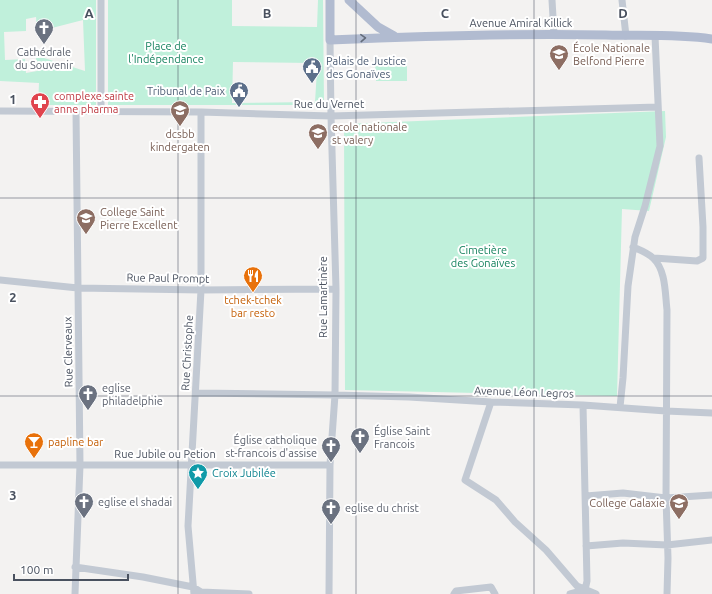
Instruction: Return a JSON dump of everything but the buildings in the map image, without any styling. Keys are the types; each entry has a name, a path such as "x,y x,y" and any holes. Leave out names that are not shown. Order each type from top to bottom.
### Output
{"main road":[{"name":"Rue Lamartinère","path":"330,0 330,40"},
{"path":"349,0 378,28 395,37"},
{"name":"Avenue Amiral Killick","path":"330,40 395,37 554,34 690,36 712,39"}],"street":[{"path":"101,0 101,110"},
{"path":"552,0 554,34"},
{"path":"622,0 626,36"},
{"path":"690,36 712,35"},
{"path":"620,407 628,286 633,247 660,146 655,36"},
{"name":"Rue Lamartinère","path":"329,594 330,465 335,395 336,290 330,116 330,40"},
{"name":"Rue du Vernet","path":"0,111 101,110 330,116 658,107"},
{"name":"Rue Clerveaux","path":"75,594 80,465 76,110"},
{"name":"Rue Christophe","path":"193,591 188,526 201,290 201,112"},
{"path":"633,247 654,258 697,260 703,258 703,227 699,158"},
{"path":"654,258 662,272 667,310 667,594"},
{"name":"Rue Paul Prompt","path":"0,280 78,288 336,290"},
{"name":"Avenue Léon Legros","path":"196,393 335,395 583,405 712,413"},
{"path":"491,402 465,480 496,500 515,522 546,550 577,586 586,592"},
{"path":"583,405 586,496 586,592"},
{"name":"Rue Jubile ou Petion","path":"0,465 330,465"},
{"path":"586,496 623,493 666,498 712,495"},
{"path":"586,546 623,544 668,545 712,540"},
{"path":"75,567 143,577 193,591 249,594"},
{"path":"454,594 456,591 491,587 495,594"},
{"path":"570,594 586,592 596,594"}],"green space":[{"path":"0,0 96,0 96,105 38,105 39,83 0,81","holes":["36,17 37,30 48,29 83,20 85,71 44,58 36,58 37,71 26,73 25,59 5,60 4,32 26,31 26,19"]},
{"name":"Place de l'Indépendance","path":"108,0 232,0 232,26 317,27 318,0 323,0 324,105 108,105","holes":["233,62 312,63 317,70 315,102 232,103"]},
{"path":"375,64 407,64 407,81 376,81"},
{"name":"Cimetière des Gonaïves","path":"665,111 666,137 649,211 622,209 617,396 345,390 344,124"}],"place":[{"name":"Cathédrale du Souvenir","path":"44,45"},
{"name":"École Nationale Belfond Pierre","path":"559,71"},
{"name":"Palais de Justice des Gonaïves","path":"312,84"},
{"name":"Tribunal de Paix","path":"239,108"},
{"name":"complexe sainte anne pharma","path":"40,119"},
{"name":"dcsbb kindergaten","path":"180,127"},
{"name":"ecole nationale st valery","path":"318,150"},
{"name":"College Saint Pierre Excellent","path":"86,235"},
{"name":"tchek-tchek bar resto","path":"253,293"},
{"name":"eglise philadelphie","path":"88,411"},
{"name":"Église Saint Francois","path":"360,454"},
{"name":"papline bar","path":"34,459"},
{"name":"Église catholique st-francois d'assise","path":"331,463"},
{"name":"Croix Jubilée","path":"198,490"},
{"name":"eglise el shadai","path":"84,519"},
{"name":"College Galaxie","path":"679,520"},
{"name":"eglise du christ","path":"331,525"}]}
